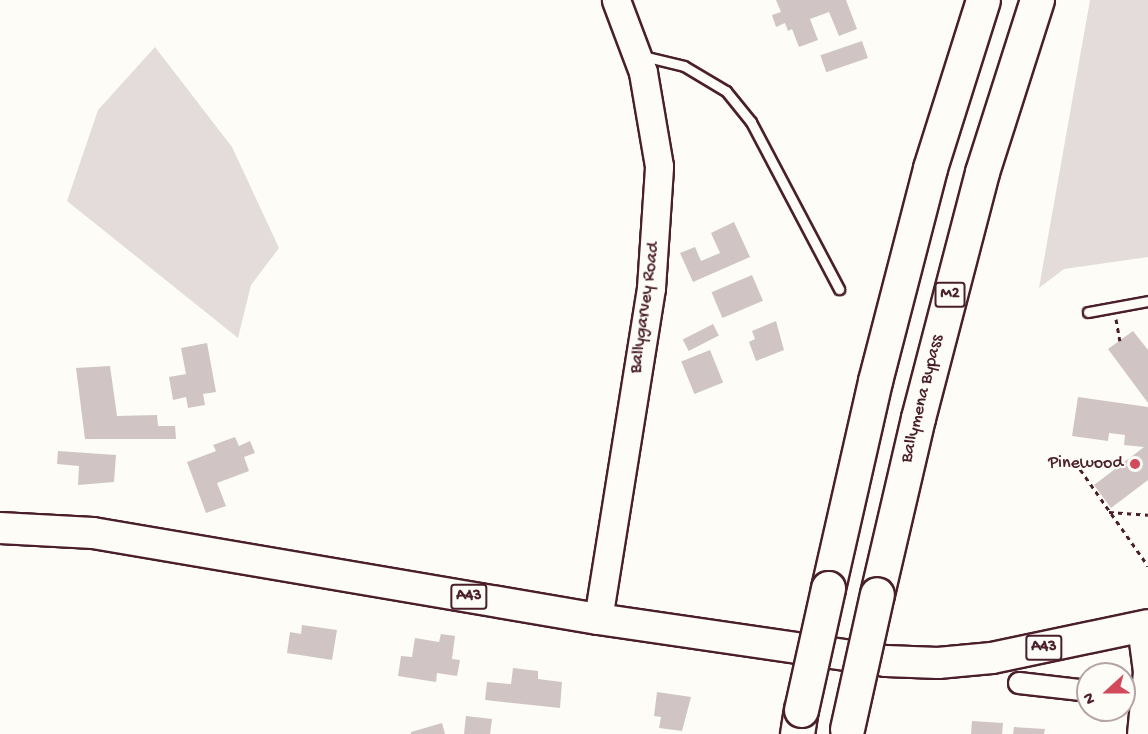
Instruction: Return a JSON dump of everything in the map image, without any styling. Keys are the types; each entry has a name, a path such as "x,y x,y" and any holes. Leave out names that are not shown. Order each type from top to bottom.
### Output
{"highway":[{"path":"799,722 875,381 930,168 983,0"},
{"name":"Ballymena Bypass","path":"847,732 918,418 976,195 1037,0"}],"main road":[{"name":"A43","path":"0,528 113,536 598,619 886,661 938,663 992,658 1143,626"}],"street":[{"name":"Ballygarvey Road","path":"598,619 656,231 659,166 638,55 616,0"},
{"path":"1138,734 1138,697 1144,672 1143,626"},
{"path":"1019,683 1076,690"}],"lane":[{"path":"638,55 684,66 726,91 751,122 839,290"},
{"path":"1088,312 1148,301"}],"path":[{"path":"1114,307 1120,341"},
{"path":"1075,462 1148,566"},
{"path":"1109,512 1148,515"}],"shaded area":[{"path":"1090,0 1148,0 1148,257 1064,269 1039,288"},
{"path":"155,47 232,147 279,248 251,285 238,338 67,201 98,110"}],"building":[{"path":"776,0 846,0 857,29 839,36 829,12 810,19 818,40 799,47 792,29 788,31 785,23 776,27 772,15 781,12"},
{"path":"862,41 868,58 826,72 820,55"},
{"path":"734,222 750,257 693,282 680,253 695,247 701,261 720,253 711,233"},
{"path":"752,275 763,301 722,318 711,292"},
{"path":"776,321 784,350 756,361 749,342 755,339 752,331"},
{"path":"713,324 719,336 689,351 683,339"},
{"path":"1133,331 1148,350 1148,403 1108,349"},
{"path":"207,343 216,392 203,394 205,405 188,408 186,397 173,400 169,377 186,374 181,348"},
{"path":"710,350 723,382 694,394 681,362"},
{"path":"110,366 117,416 157,415 158,426 175,426 176,439 85,439 76,368"},
{"name":"Pinewood","path":"1078,397 1148,407 1148,480 1111,508 1094,485 1144,447 1124,445 1125,435 1109,433 1108,441 1072,436"},
{"path":"235,437 239,446 250,441 255,453 244,457 249,471 217,483 226,506 206,513 187,462 216,451 213,445"},
{"path":"58,451 116,455 114,482 78,485 79,466 57,464"},
{"path":"302,625 337,630 332,660 287,653 290,632 301,634"},
{"path":"441,634 455,636 452,659 460,660 457,676 437,673 436,682 398,676 401,656 412,657 415,638 439,642"},
{"path":"513,668 538,671 538,679 562,682 560,708 485,700 487,682 511,684"},
{"path":"657,692 691,697 682,731 659,728 661,717 654,716"},
{"path":"466,716 492,719 490,734 464,734"},
{"path":"972,721 1003,723 1002,734 971,734"},
{"path":"442,723 445,734 411,734 411,732"},
{"path":"1014,727 1045,729 1044,734 1013,734"}],"place":[{"name":"Pinewood","path":"1135,464"}]}
